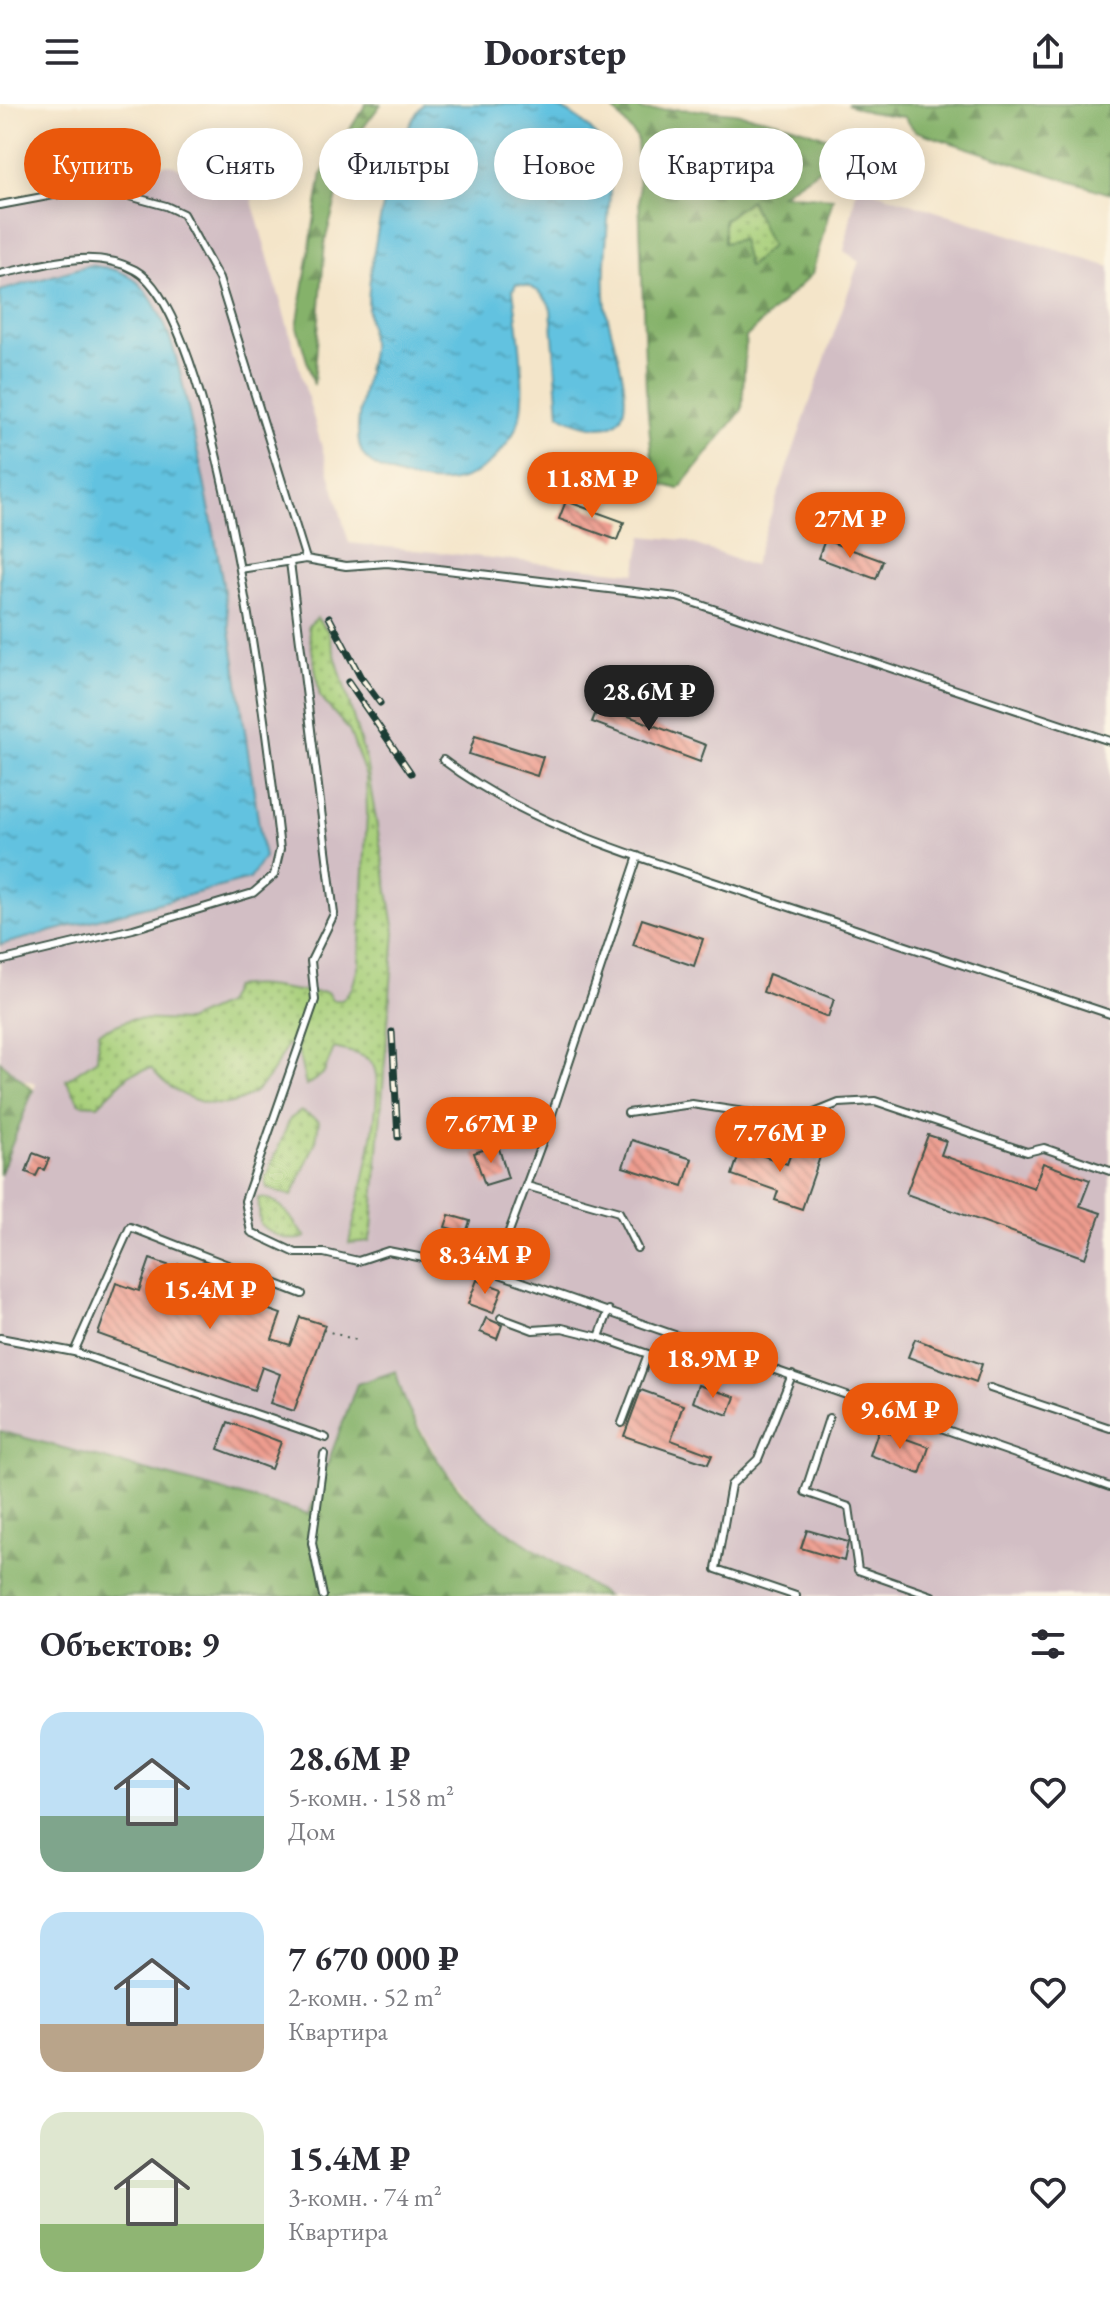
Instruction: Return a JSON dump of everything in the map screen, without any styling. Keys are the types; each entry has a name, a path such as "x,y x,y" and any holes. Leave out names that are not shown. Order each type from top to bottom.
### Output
{"lane":[{"path":"0,205 96,187 166,206 183,214 219,279 306,559"},
{"path":"0,274 76,258 111,260 138,271 159,291 172,313 198,387 240,569 280,849 274,875 253,893 133,929 0,961"},
{"path":"240,569 306,559 346,566 387,563 677,597 1110,741"},
{"path":"290,562 334,914 311,961 315,1000 245,1201 251,1232 296,1253 324,1253 358,1261 388,1251 494,1272 1110,1487"},
{"path":"443,760 485,792 555,824 638,856 1110,1014"},
{"path":"494,1272 527,1186 638,856"},
{"path":"628,1113 692,1104 797,1120 839,1103 875,1101 1027,1152 1044,1148 1110,1171"},
{"path":"527,1186 619,1212 637,1248"},
{"path":"74,1352 130,1227 302,1294"},
{"path":"599,1337 609,1310"},
{"path":"501,1318 533,1330 562,1328 599,1337 648,1354 622,1423"},
{"path":"0,1338 74,1352 326,1438"},
{"path":"792,1375 758,1459 731,1485 716,1569 796,1596"},
{"path":"990,1388 1110,1428"},
{"path":"829,1418 805,1492 849,1507 858,1570 932,1596"},
{"path":"323,1596 312,1543 324,1454"}],"path":[{"path":"323,1330 356,1340"}],"shaded area":[{"path":"169,164 177,167 177,200 252,200 349,543 635,573 643,536 683,540 753,566 859,261 844,251 854,200 901,200 1110,267 1110,1596 606,1596 485,1515 443,1466 400,1394 357,1384 309,1514 0,1431 0,1175 36,1084 0,1072 0,205 24,199 161,200 161,166"}],"green space":[{"path":"366,104 381,104 363,128 351,128"},
{"path":"609,104 636,104 643,111 672,109 729,113 799,128 639,128 639,194 637,138"},
{"path":"847,104 1110,104 1110,194 925,134 925,128 913,128 904,117 869,112"},
{"path":"803,129 819,134 819,169 803,180"},
{"path":"319,191 319,200 336,200 325,241 314,385 297,327"},
{"path":"803,196 832,200 812,274 746,337 742,410 679,489 654,482 646,390 639,200 750,200 803,200","holes":["750,200 771,246 748,267 741,239 724,243 724,220"]},
{"path":"750,200 772,246 748,267 724,243 724,220"},
{"path":"317,618 328,631 366,761 395,932 372,1229 369,1241 349,1243 375,1118 375,1072 366,1058 334,1048 324,1073 306,1086 297,1046 287,1044 259,1088 245,1098 219,1104 206,1103 181,1093 151,1068 130,1074 98,1105 80,1104 66,1080 97,1059 99,1032 131,1019 187,1021 225,1004 233,987 327,992 332,1000 342,1000 352,988 359,964 366,777 349,730 320,697 308,626"},
{"path":"0,1061 33,1090 0,1175"},
{"path":"301,1111 319,1121 316,1141 292,1196 267,1188 265,1180 290,1119"},
{"path":"258,1198 280,1206 306,1237 288,1239 275,1235 260,1224"},
{"path":"396,1371 419,1429 458,1488 487,1516 606,1596 0,1596 0,1431 309,1514 357,1384"}],"water":[{"path":"423,104 549,104 570,113 588,128 494,128 494,200 610,200 605,255 606,308 625,393 621,417 616,423 591,426 559,414 551,309 538,291 516,284 513,290 522,381 520,416 511,437 491,462 456,481 431,482 395,474 377,467 364,456 358,433 371,349 369,285 384,200 478,200 478,128 409,128"},
{"path":"90,265 120,272 139,283 163,321 176,358 215,538 264,857 250,879 0,945 0,291"}],"building":[{"path":"566,501 624,522 617,540 559,519"},
{"path":"825,540 883,561 876,579 818,558"},
{"path":"599,705 706,745 700,762 592,722"},
{"path":"475,736 543,757 537,776 469,754"},
{"path":"642,919 703,939 694,966 633,945"},
{"path":"769,974 834,999 828,1017 763,992"},
{"path":"928,1135 946,1141 941,1155 1034,1188 1043,1163 1090,1180 1080,1206 1101,1213 1085,1258 906,1194"},
{"path":"632,1140 692,1159 683,1186 623,1167"},
{"path":"498,1145 508,1178 485,1185 474,1153"},
{"path":"794,1145 821,1154 802,1209 775,1200 778,1191 732,1175 741,1148 787,1164"},
{"path":"33,1153 49,1159 44,1170 40,1168 36,1176 26,1172"},
{"path":"449,1215 470,1221 466,1233 445,1227"},
{"path":"150,1259 173,1267 179,1264 182,1270 207,1279 204,1287 281,1314 272,1339 290,1345 300,1317 325,1325 294,1411 270,1403 280,1374 262,1367 254,1390 98,1334 116,1283 139,1291"},
{"path":"477,1280 502,1289 493,1313 468,1304"},
{"path":"486,1318 502,1325 497,1339 480,1332"},
{"path":"915,1339 982,1364 976,1382 908,1357"},
{"path":"698,1385 735,1397 728,1415 692,1402"},
{"path":"641,1390 683,1405 671,1440 712,1455 708,1464 624,1436"},
{"path":"228,1422 281,1442 271,1469 218,1449"},
{"path":"879,1429 929,1447 920,1474 870,1455"},
{"path":"807,1530 848,1542 844,1561 801,1548"}],"railway":[{"path":"329,617 360,676 380,703"},
{"path":"348,682 411,773"},
{"path":"392,1032 398,1137"}]}
